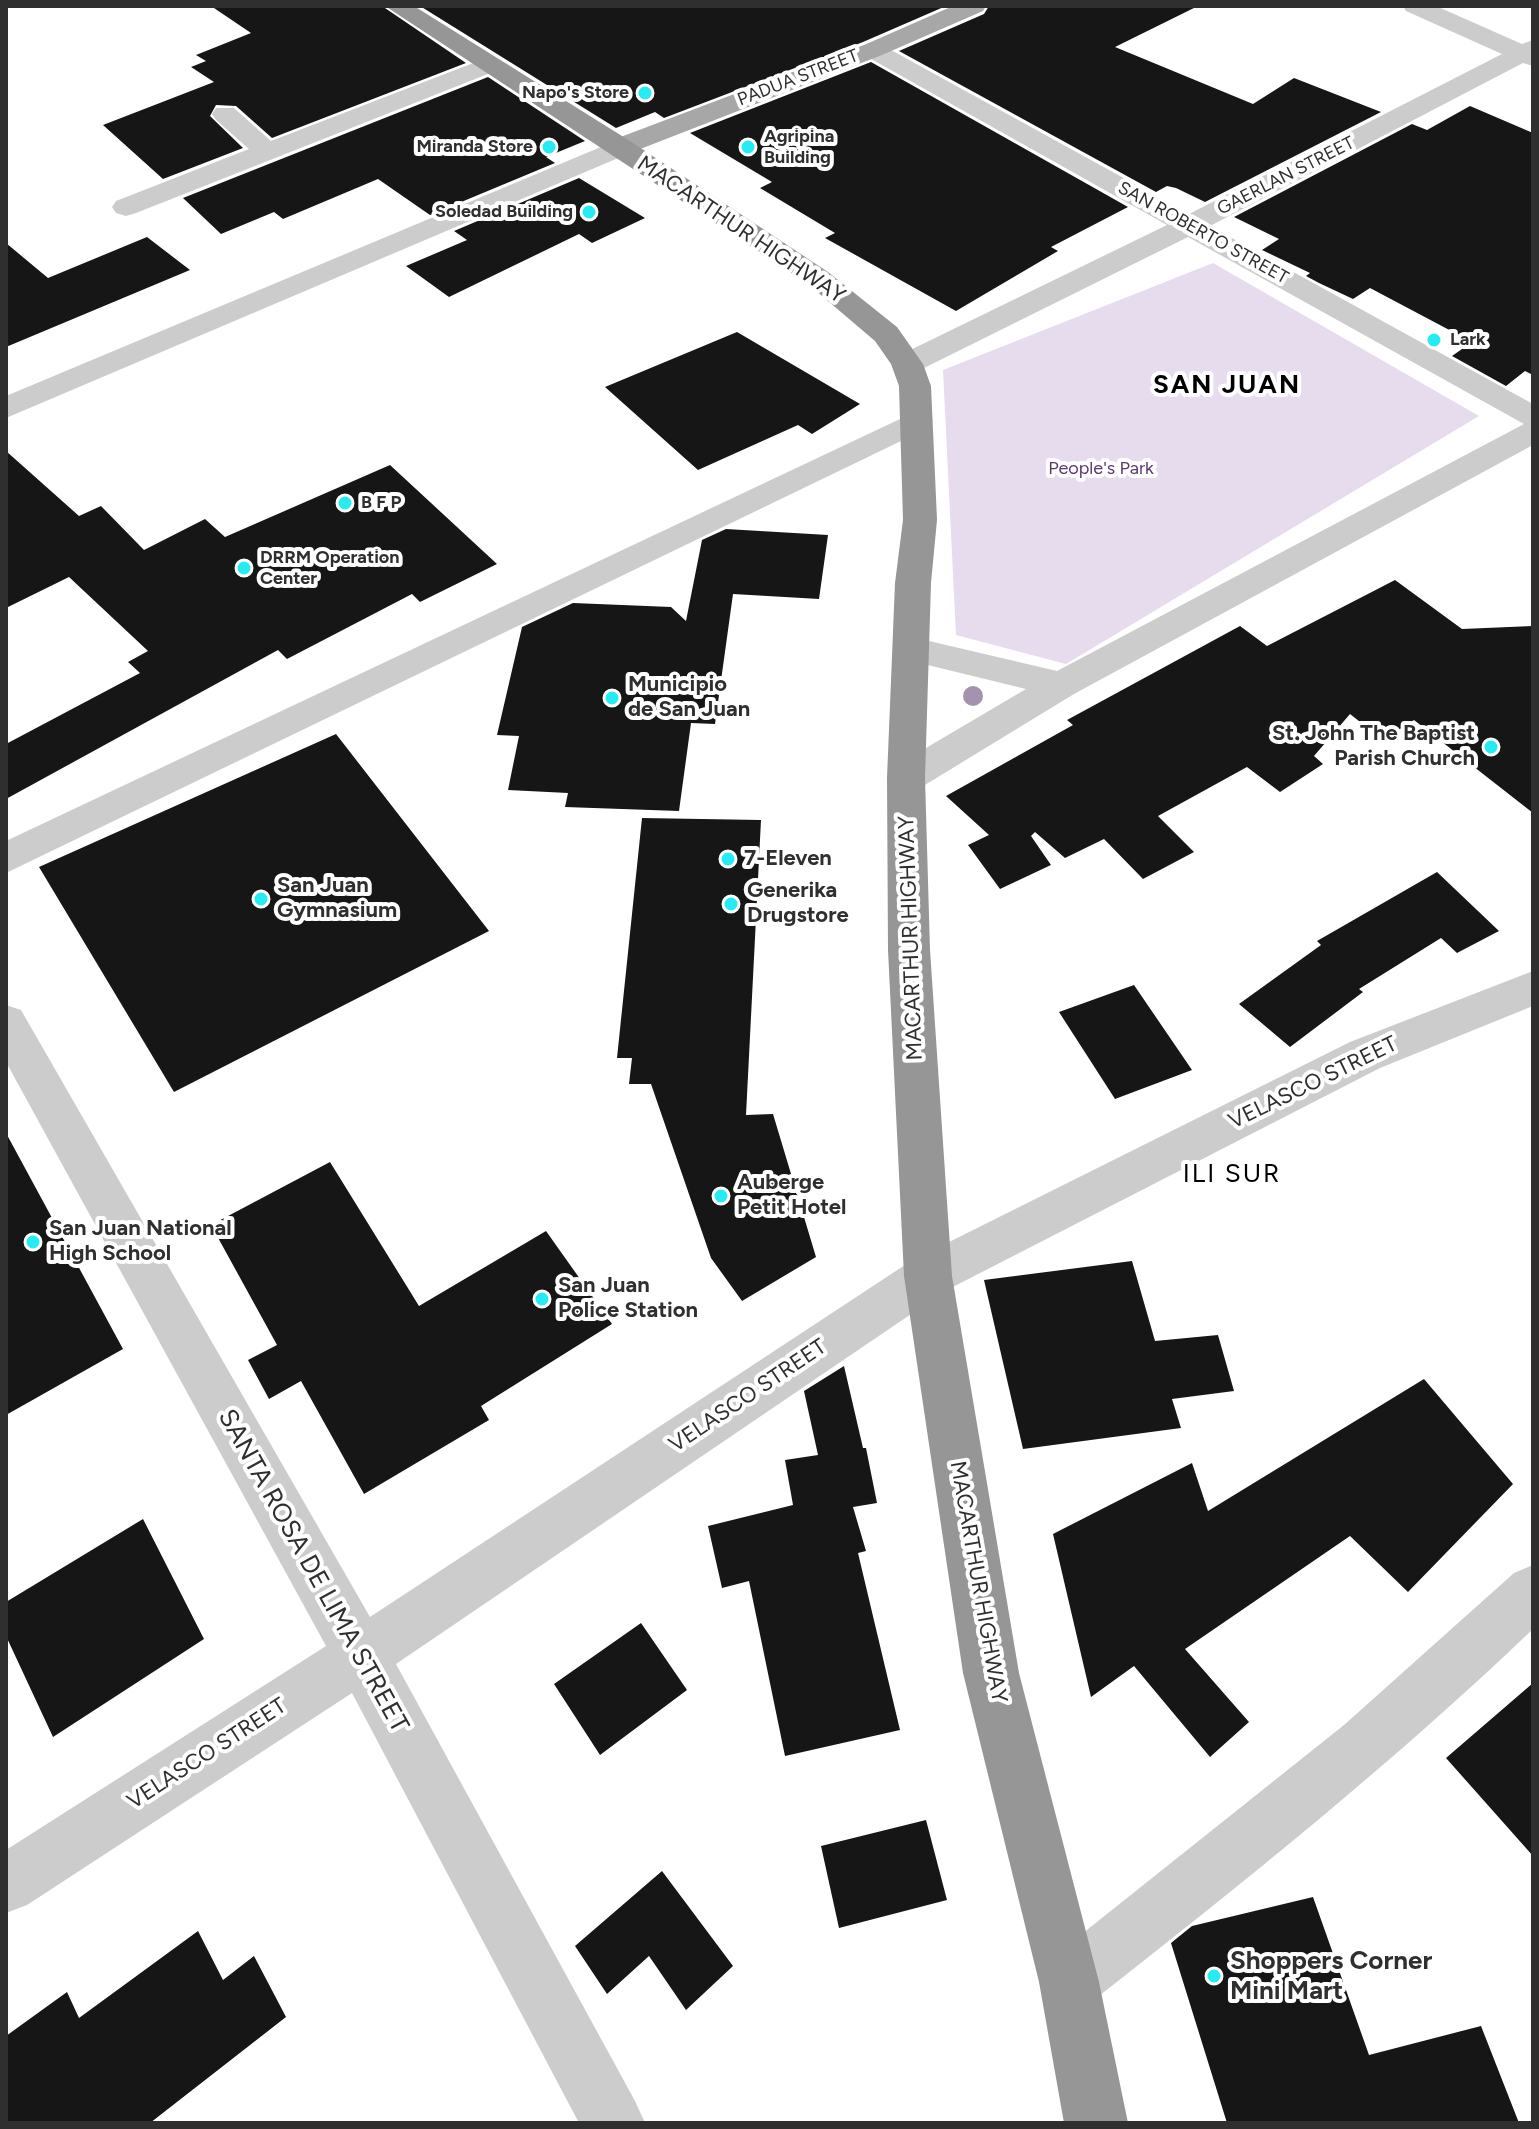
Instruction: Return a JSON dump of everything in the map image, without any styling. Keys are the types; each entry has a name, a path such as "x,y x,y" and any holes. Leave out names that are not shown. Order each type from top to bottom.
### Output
{"highway":[{"name":"MACARTHUR HIGHWAY","path":"397,6 620,147 818,278 886,334 907,364 915,386 920,520 913,583 906,778 909,950 928,1276 991,1673 1069,1982 1096,2123"}],"main road":[{"name":"PADUA STREET","path":"620,147 873,50 974,6"}],"street":[{"path":"1415,6 1530,53"},
{"name":"SAN ROBERTO STREET","path":"873,50 1533,417"},
{"name":"GAERLAN STREET","path":"907,364 1530,53"},
{"path":"126,207 489,65"},
{"path":"225,114 269,153"},
{"path":"6,408 620,147"},
{"path":"6,858 917,421"},
{"path":"906,778 1061,685 1533,432"},
{"path":"912,649 1061,685"},
{"name":"VELASCO STREET","path":"6,1884 361,1655 928,1276 1365,1055 1533,988"},
{"name":"SANTA ROSA DE LIMA STREET","path":"6,1022 361,1655 613,2123"},
{"path":"1069,1982 1277,1820 1444,1678 1533,1592"}],"green space":[{"name":"People's Park","path":"1213,263 1479,416 1066,664 956,635 943,370"}],"building":[{"path":"211,6 382,6 466,63 272,138 236,106 216,105 210,116 243,148 163,179 103,125 214,82 191,67 206,61 196,55 251,33"},
{"path":"420,6 946,6 863,42 664,118 655,112 616,128"},
{"path":"989,6 1198,6 1115,47 1253,104 1294,78 1381,112 1205,202 1167,186 1156,192 899,51 984,14"},
{"path":"871,62 1128,207 1051,247 1058,251 956,311 825,238 835,233 760,188 772,182 690,133"},
{"path":"488,77 585,141 546,157 555,163 430,215 378,179 283,219 274,212 221,234 183,198"},
{"path":"1470,106 1533,133 1533,375 1525,371 1506,386 1452,356 1472,342 1370,288 1353,299 1319,283 1306,276 1310,273 1262,250 1279,239 1234,217 1412,124 1427,130"},
{"path":"579,178 645,218 592,243 579,234 449,297 406,266 467,240 454,231"},
{"path":"147,237 190,270 6,347 6,243 48,278"},
{"path":"737,332 860,404 812,434 798,425 698,470 605,387"},
{"path":"6,451 79,516 101,506 144,550 205,519 225,537 390,465 497,564 420,602 412,594 287,659 278,650 6,799 6,744 140,673 128,662 148,651 69,577 6,608"},
{"name":"Municipio de San Juan","path":"726,529 828,535 819,599 733,594 715,724 691,723 679,811 565,807 568,793 508,790 519,736 497,735 522,627 573,603 671,607 686,621 702,540"},
{"path":"1395,580 1462,629 1533,626 1533,813 1414,720 1383,740 1350,714 1314,756 1323,764 1280,792 1247,767 1158,816 1194,852 1143,879 1104,839 1065,858 1035,832 1031,836 1051,865 1000,889 968,845 989,835 946,796 1073,725 1067,720 1240,626 1267,646"},
{"name":"San Juan Gymnasium","path":"336,734 489,931 174,1092 39,867"},
{"path":"642,818 761,820 746,1115 773,1114 816,1257 742,1301 711,1258 651,1084 629,1084 632,1058 617,1058"},
{"path":"1437,872 1499,931 1457,953 1441,938 1359,989 1363,992 1290,1047 1239,1004 1321,945 1317,941"},
{"path":"1134,985 1192,1070 1115,1099 1059,1012"},
{"name":"San Juan National High School","path":"6,1133 123,1349 6,1415"},
{"path":"330,1162 419,1306 546,1231 612,1324 481,1406 489,1420 364,1494 301,1381 269,1399 248,1360 277,1345 211,1225"},
{"path":"1132,1261 1155,1341 1218,1335 1234,1391 1172,1399 1181,1428 1023,1449 984,1280"},
{"path":"844,1366 877,1503 853,1507 866,1551 858,1553 900,1730 785,1756 749,1581 722,1588 708,1526 793,1505 785,1460 818,1455 804,1391"},
{"path":"1424,1379 1513,1484 1408,1592 1350,1536 1185,1649 1249,1722 1210,1757 1134,1666 1091,1697 1053,1534 1192,1463 1208,1511"},
{"path":"143,1519 204,1639 53,1737 6,1636 6,1602"},
{"path":"641,1623 687,1690 600,1755 554,1684"},
{"path":"1533,1683 1533,1856 1446,1758"},
{"path":"926,1820 947,1900 839,1928 821,1846"},
{"path":"662,1871 733,1966 686,2010 649,1956 607,1994 575,1946"},
{"path":"1313,1897 1369,2055 1481,2026 1519,2123 1227,2123 1171,1943 1192,1926"},
{"path":"198,1931 223,1980 254,1956 286,2017 150,2123 6,2123 6,2036 67,1992 79,2018"}],"place":[{"name":"Napo's Store","path":"645,93"},
{"name":"Miranda Store","path":"549,147"},
{"name":"Agripina Building","path":"748,147"},
{"name":"Soledad Building","path":"589,212"},
{"name":"Lark","path":"1434,340"},
{"name":"B F P","path":"345,503"},
{"name":"DRRM Operation Center","path":"244,568"},
{"name":"Municipio de San Juan","path":"612,698"},
{"name":"St. John The Baptist Parish Church","path":"1491,747"},
{"name":"7-Eleven","path":"728,859"},
{"name":"San Juan Gymnasium","path":"261,899"},
{"name":"Generika Drugstore","path":"731,904"},
{"name":"Auberge Petit Hotel","path":"721,1196"},
{"name":"San Juan National High School","path":"33,1242"},
{"name":"San Juan Police Station","path":"542,1299"},
{"name":"Shoppers Corner Mini Mart","path":"1214,1976"}],"district":[{"name":"SAN JUAN","path":"1227,385"},
{"name":"ILI SUR","path":"1232,1174"}]}
